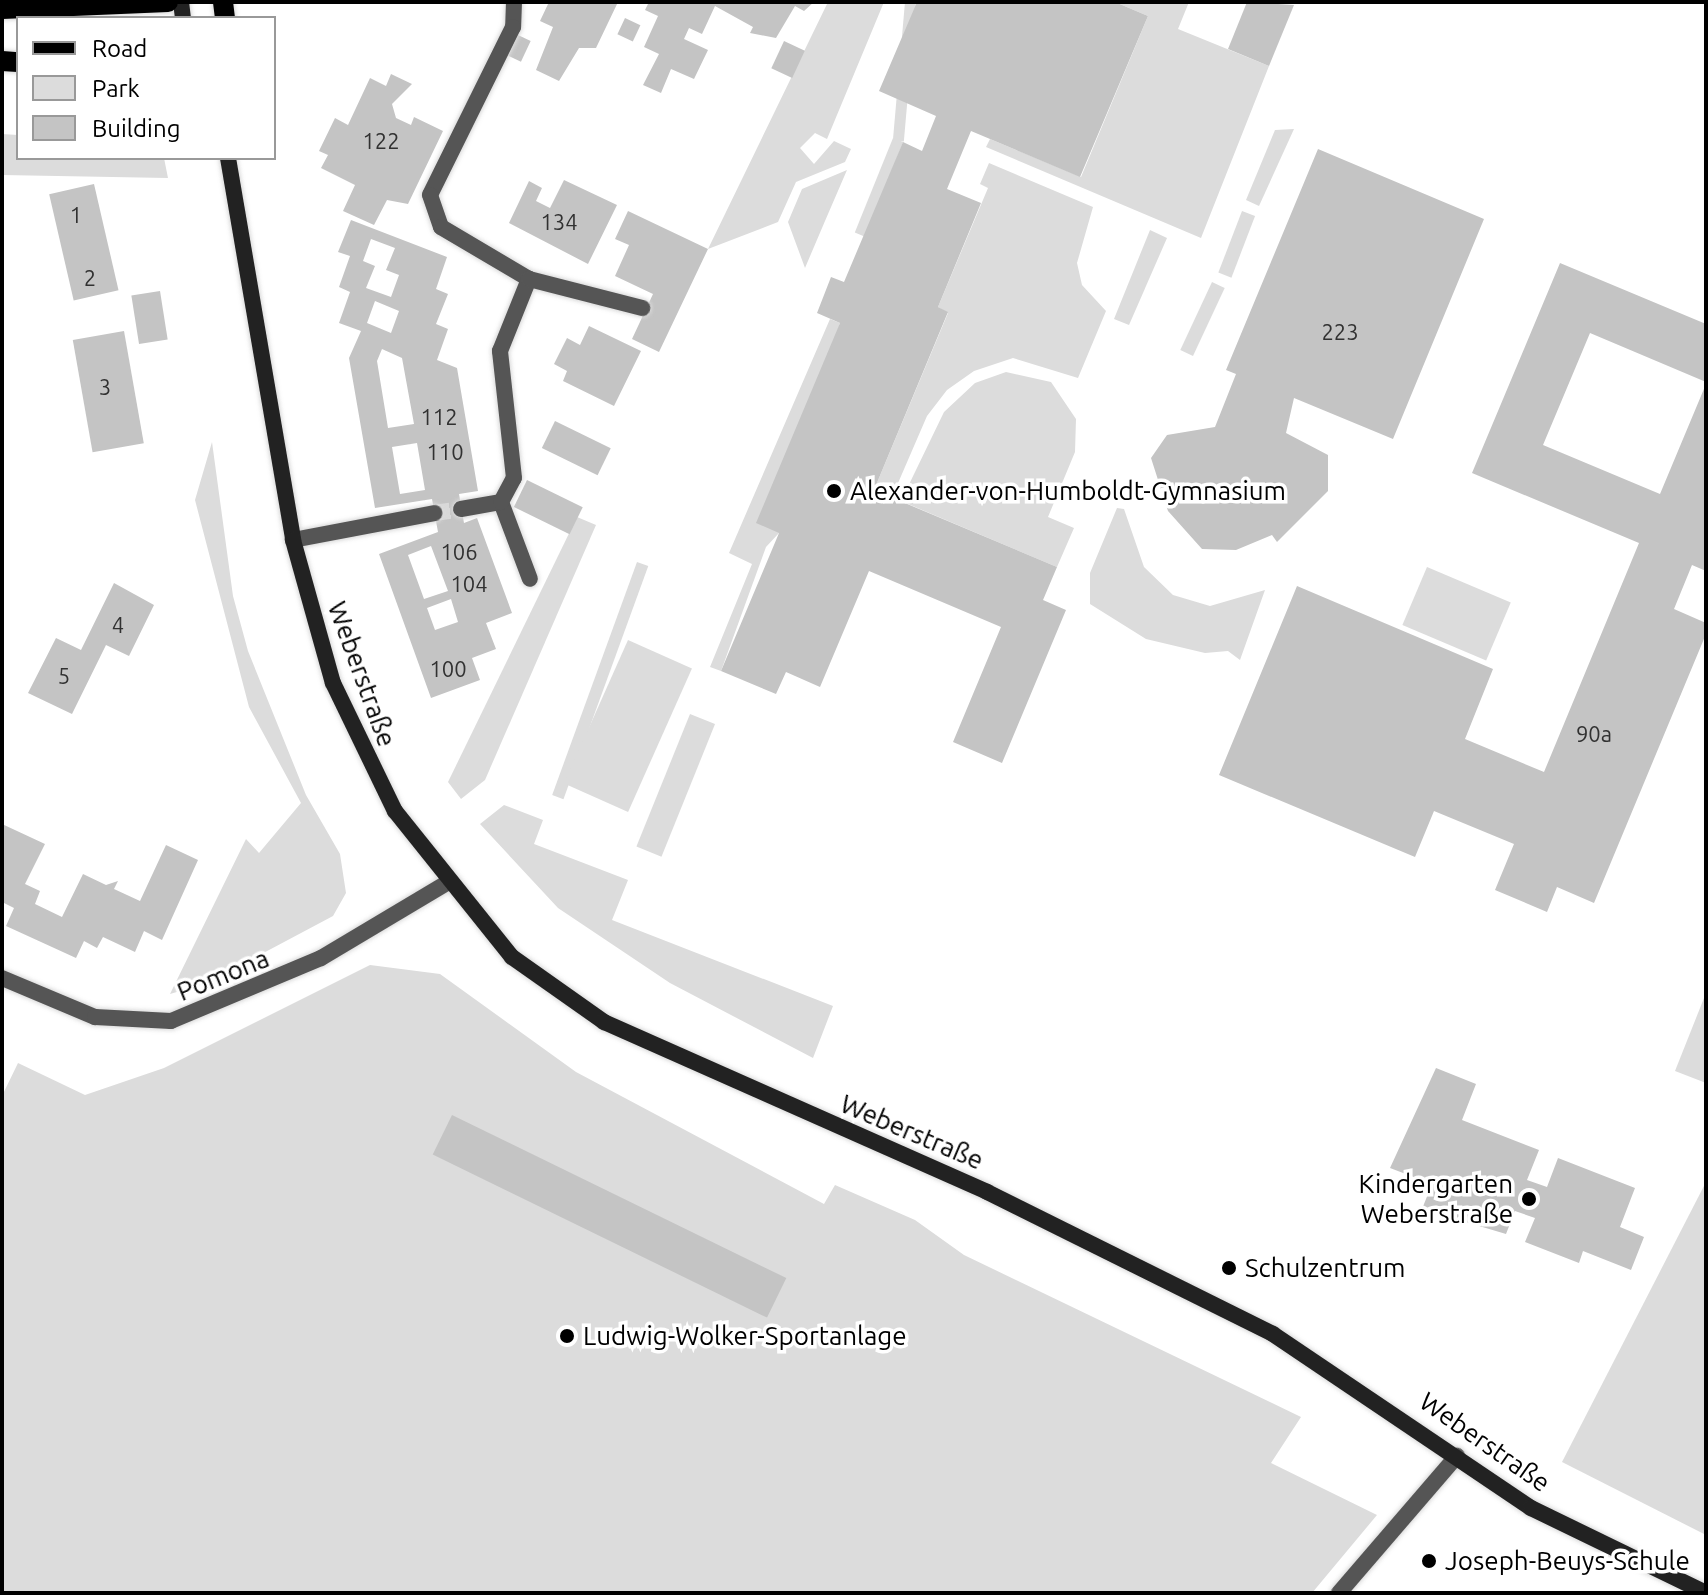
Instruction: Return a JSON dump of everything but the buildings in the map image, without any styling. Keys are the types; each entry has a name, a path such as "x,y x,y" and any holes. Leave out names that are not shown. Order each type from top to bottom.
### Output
{"main road":[{"path":"2,9 168,2"},
{"name":"Weberstraße","path":"225,160 293,540 350,729 447,883 512,957 604,1022 987,1192 1273,1334 1599,1546 1706,1593"}],"street":[{"path":"514,2 513,27 430,195 441,227 529,279 642,308"},
{"path":"529,279 500,351 517,457 501,502 530,579"},
{"path":"461,509 501,502"},
{"path":"293,540 434,513"},
{"name":"Pomona","path":"2,978 95,1017 171,1021 321,958 447,883"},
{"path":"1339,1593 1457,1456"}],"green space":[{"path":"828,2 884,2 827,139 815,133 800,148 814,164 834,141 851,149 845,162 796,182 778,222 708,249"},
{"path":"905,2 916,3 904,141 893,140"},
{"path":"1115,2 1189,2 1178,29 1269,66 1201,238 986,147 990,139 1081,177 1148,16"},
{"path":"1294,129 1259,206 1246,200 1275,130"},
{"path":"2,134 16,135 16,160 164,160 168,178 2,175"},
{"path":"893,138 903,142 865,237 855,233"},
{"path":"989,163 1093,207 1077,263 1082,285 1106,311 1078,378 1013,358 974,371 947,390 927,416 892,497 874,490 948,313 938,307 988,188 980,184"},
{"path":"847,170 805,268 788,222 802,189"},
{"path":"1242,211 1255,216 1231,278 1218,273"},
{"path":"1150,230 1167,238 1129,325 1114,319"},
{"path":"1212,282 1225,288 1193,356 1180,350"},
{"path":"830,319 840,323 779,533 766,547 721,671 710,667 752,564 729,553"},
{"path":"1006,372 1051,382 1076,419 1075,452 1048,517 1074,528 1057,567 901,501 944,412 975,383"},
{"path":"212,442 233,596 248,651 306,795 340,854 346,893 333,916 207,983 170,994 246,839 259,853 301,803 249,707 195,500"},
{"path":"1117,508 1124,509 1144,567 1173,595 1210,606 1265,590 1240,660 1228,651 1205,653 1146,639 1090,604 1090,573"},
{"path":"577,517 596,525 485,780 461,799 448,782"},
{"path":"637,562 648,566 563,799 552,795"},
{"path":"1427,567 1511,603 1486,661 1402,625"},
{"path":"628,640 692,668 628,812 564,783"},
{"path":"690,714 715,724 661,857 636,847"},
{"path":"504,805 543,820 534,844 628,880 612,920 833,1006 813,1058 670,983 558,908 480,824"},
{"name":"Ludwig-Wolker-Sportanlage","path":"370,965 440,974 576,1072 824,1204 835,1185 915,1220 964,1255 1301,1417 1271,1463 1377,1515 1312,1593 2,1593 2,1096 18,1063 85,1095 164,1068"},
{"path":"1706,993 1706,1083 1675,1071"},
{"path":"1706,1182 1706,1535 1562,1462"}],"tunnel":[{"path":"434,513 461,509"}],"place":[{"name":"Alexander-von-Humboldt-Gymnasium","path":"834,491"},
{"name":"Kindergarten Weberstraße","path":"1529,1199"},
{"name":"Schulzentrum","path":"1229,1268"},
{"name":"Ludwig-Wolker-Sportanlage","path":"567,1336"},
{"name":"Joseph-Beuys-Schule","path":"1429,1561"}]}
